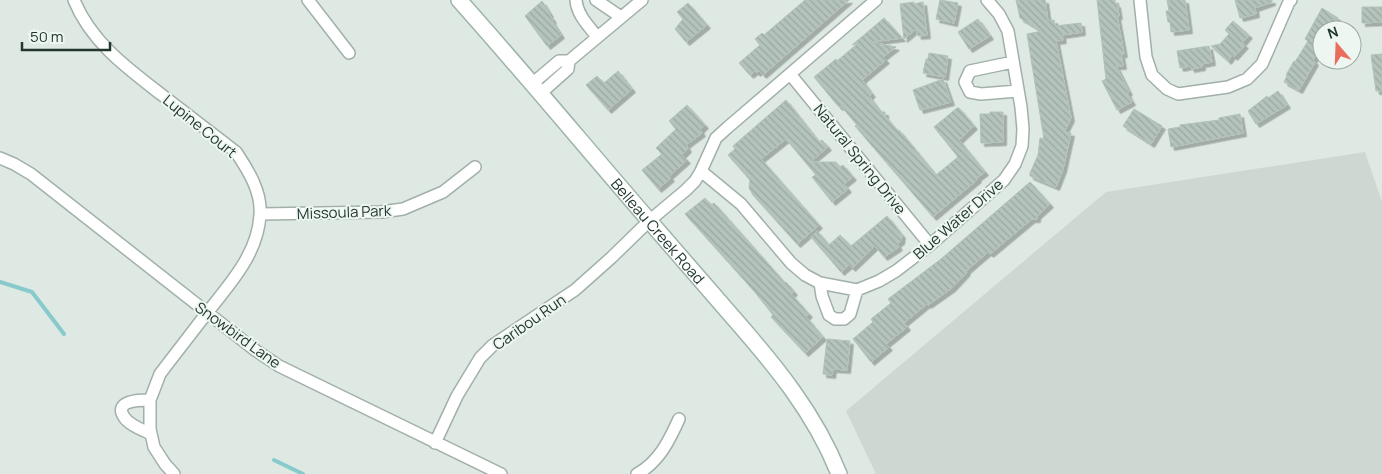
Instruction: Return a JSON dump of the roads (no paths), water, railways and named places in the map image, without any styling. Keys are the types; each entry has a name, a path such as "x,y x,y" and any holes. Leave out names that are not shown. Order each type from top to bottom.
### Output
{"main road":[{"name":"Belleau Creek Road","path":"459,0 766,355 792,388 821,435 839,474"}],"street":[{"name":"Lupine Court","path":"74,0 79,13 100,41 122,64 236,152 248,170 256,189 261,214 249,256 238,274 160,374 150,400 151,434 154,447 174,474"},
{"path":"308,0 349,54"},
{"path":"576,0 582,16 598,37"},
{"path":"596,0 621,17"},
{"path":"537,88 559,61 569,61 642,0"},
{"path":"649,220 695,181 716,138 876,0"},
{"name":"Blue Water Drive","path":"856,290 879,281 896,271 1004,180 1015,164 1022,146 1024,129 1008,31 999,14 987,0"},
{"path":"1140,0 1146,57 1152,75 1167,89 1178,94 1228,87 1248,79 1262,64 1290,1"},
{"path":"1013,62 970,71 965,82 970,92 981,94 1018,91"},
{"name":"Natural Spring Drive","path":"790,74 930,244"},
{"name":"Snowbird Lane","path":"0,158 31,174 207,313 279,366 501,474"},
{"name":"Missoula Park","path":"261,214 381,212 403,209 443,192 475,167"},
{"path":"701,170 741,204 791,263 805,275 820,283 856,290 850,314 844,319 835,319 829,315 822,296 820,283"},
{"name":"Caribou Run","path":"435,443 457,396 480,358 493,345 575,290 649,220"},
{"path":"150,400 136,399 125,404 122,409 123,417 151,434"},
{"path":"637,474 646,469 665,448 679,419"}],"waterway":[{"path":"0,282 32,292 64,334"},
{"path":"274,460 303,474"}]}
